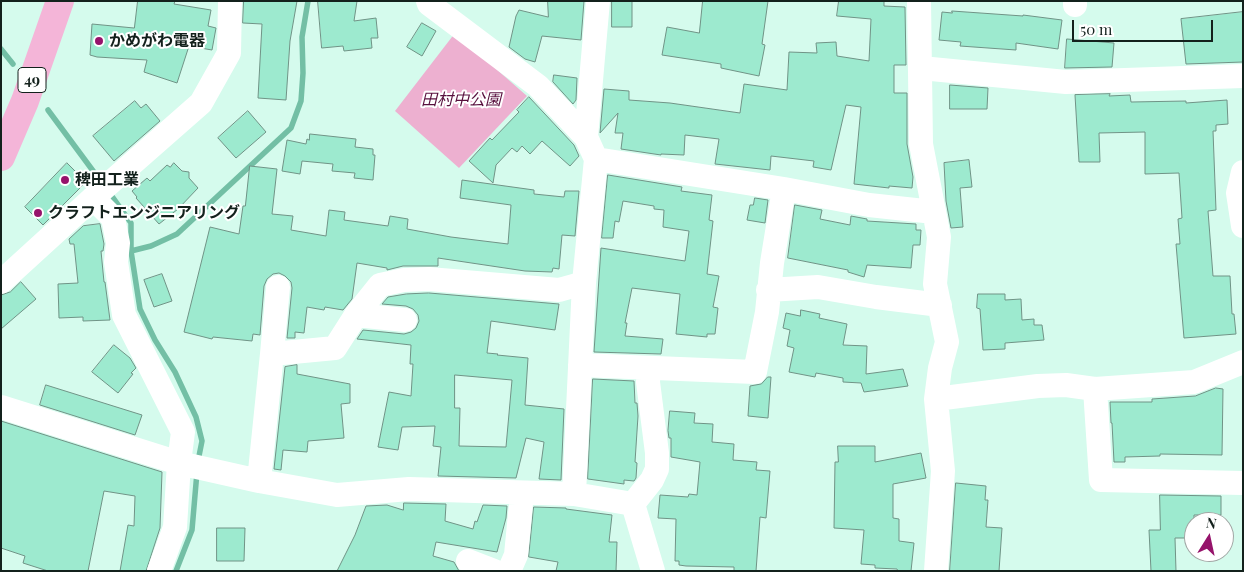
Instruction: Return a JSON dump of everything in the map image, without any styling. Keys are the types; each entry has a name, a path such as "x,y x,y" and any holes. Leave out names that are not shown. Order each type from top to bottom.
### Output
{"main road":[{"name":"49","path":"1,157 25,101 60,1"}],"street":[{"path":"1,282 201,103 229,53 230,1"},
{"path":"428,1 429,4 538,86 586,138 596,159 584,282 574,494"},
{"path":"586,138 598,1"},
{"path":"919,1 921,144 939,237 935,284 947,342 940,368 936,399 943,471 936,571"},
{"path":"921,68 1066,82 1243,76"},
{"path":"596,159 784,189 869,205 934,212"},
{"path":"1243,172 1238,193 1243,226"},
{"path":"580,364 755,372 767,312 768,290 784,189"},
{"path":"93,198 112,218 118,244 116,262 124,315 183,432 190,465 175,526 159,571"},
{"path":"272,354 335,348 356,315 380,285 404,280 429,279 559,290 584,282"},
{"path":"768,290 818,286 876,298 940,304"},
{"path":"259,481 278,287"},
{"path":"356,315 405,320"},
{"path":"936,399 1038,386 1066,385 1095,389 1194,382 1243,362"},
{"path":"633,504 652,480 657,469 657,454 648,382 649,368"},
{"path":"1095,389 1101,480 1242,483"},
{"path":"1,407 190,465 259,481 337,495 409,489 574,494 633,504"},
{"path":"509,571 516,555 522,493"},
{"path":"633,504 653,571"},
{"path":"468,561 494,571"}],"green space":[{"name":"田村中公園","path":"455,33 527,96 459,168 395,111"}],"building":[{"path":"138,1 175,1 174,4 211,10 208,26 216,28 212,50 189,46 177,83 144,72 147,60 90,55 92,24 134,28"},
{"path":"244,1 297,1 290,41 286,100 258,98 262,24 243,23"},
{"path":"318,1 357,1 354,21 376,18 378,38 371,38 372,48 344,51 343,46 322,48"},
{"path":"548,1 584,1 581,40 542,36 535,62 525,59 509,47 516,16 519,10 548,17"},
{"path":"612,1 632,1 632,27 612,27"},
{"path":"703,1 768,1 762,44 765,45 759,76 721,68 721,64 662,55 667,27 699,33"},
{"path":"839,1 884,1 884,6 905,7 906,65 894,65 894,93 907,93 907,144 913,177 912,188 889,186 889,188 854,184 861,107 846,105 831,170 813,167 814,161 771,156 770,170 715,164 719,139 685,135 684,155 661,155 621,149 623,133 615,133 618,113 600,133 604,89 629,91 629,100 670,103 740,113 744,84 787,90 789,52 817,53 816,43 836,42 837,56 869,61 871,19 837,16"},
{"path":"952,11 1023,15 1062,20 1058,49 1016,43 1016,50 960,46 961,42 939,40 942,12 952,13"},
{"path":"1243,12 1243,62 1186,64 1181,19"},
{"path":"422,23 436,31 422,56 407,47"},
{"path":"1067,39 1114,43 1112,67 1065,68"},
{"path":"554,75 577,78 576,100 573,104 553,82"},
{"path":"950,85 988,88 987,109 950,109"},
{"path":"1110,94 1109,96 1130,95 1131,102 1186,101 1186,103 1227,100 1228,124 1216,125 1216,131 1213,131 1216,210 1208,211 1213,276 1230,276 1232,314 1234,314 1236,334 1184,338 1176,244 1180,244 1178,219 1182,218 1179,173 1145,174 1145,132 1099,133 1100,162 1079,162 1075,95"},
{"path":"529,97 574,145 579,156 570,166 542,141 530,154 522,146 517,152 512,148 496,165 493,183 469,161 490,138 492,140 519,112 517,110"},
{"path":"135,101 141,108 146,104 160,121 114,161 93,136"},
{"path":"248,111 266,132 236,158 218,138"},
{"path":"310,134 356,139 355,147 373,149 373,155 375,155 373,180 354,178 355,173 332,171 333,164 302,161 300,174 282,171 287,140 306,144"},
{"path":"969,160 972,187 960,188 963,227 951,228 946,201 944,163"},
{"path":"67,163 86,182 43,225 25,207"},
{"path":"174,163 182,171 189,172 189,178 198,188 178,209 159,224 151,215 146,213 144,207 132,191 147,178 150,181 167,165 170,167"},
{"path":"250,166 277,169 272,214 293,216 291,230 326,236 329,210 345,212 344,220 388,226 390,216 408,219 407,229 508,244 511,205 460,198 462,180 534,190 534,194 564,197 565,191 579,191 575,236 562,235 559,269 553,268 552,272 525,271 438,258 438,266 403,266 387,270 387,268 357,263 352,299 343,310 325,307 324,310 307,307 304,333 295,332 295,338 287,338 291,282 279,273 273,274 267,279 264,286 260,335 253,334 252,341 213,337 212,339 184,332 210,227 239,234"},
{"path":"608,175 682,187 681,191 712,195 709,220 713,221 707,274 719,276 713,307 718,308 715,334 707,334 707,337 676,334 680,294 632,288 625,323 627,323 625,336 663,339 661,354 594,352 601,248 685,261 689,231 663,227 664,210 654,209 654,206 623,201 619,222 615,221 613,238 602,238"},
{"path":"755,198 768,200 765,223 747,220 750,205 753,205"},
{"path":"795,205 822,210 820,219 850,225 851,216 867,219 867,221 916,224 916,230 921,230 920,245 913,245 911,268 867,265 864,277 848,272 848,270 788,258"},
{"path":"100,224 104,244 103,251 101,251 104,282 110,320 83,321 83,317 59,318 58,284 78,283 74,244 70,244 69,239 83,226"},
{"path":"162,274 172,301 154,307 144,280"},
{"path":"21,282 36,299 1,329 1,295 10,292"},
{"path":"429,293 559,304 555,330 491,321 487,353 528,358 525,405 564,409 561,480 539,479 544,442 526,438 516,478 438,476 441,447 433,446 435,426 402,427 398,450 378,447 389,392 411,396 413,364 410,364 411,345 357,339 363,330 404,334 416,328 419,321 418,315 413,309 406,306 382,304 388,297","holes":["455,375 512,380 506,447 459,446 460,408 455,408"]},
{"path":"978,294 1005,294 1005,300 1021,299 1022,320 1034,319 1034,325 1042,325 1044,340 1005,343 1005,349 983,350 980,309 977,308"},
{"path":"801,310 820,314 819,318 847,324 843,345 867,346 866,374 903,369 908,386 864,392 861,383 843,382 843,378 816,373 815,377 789,372 794,348 787,346 790,330 783,328 786,313 800,316"},
{"path":"114,345 130,358 136,368 118,393 92,372"},
{"path":"297,365 297,374 350,384 350,403 341,404 344,438 308,441 307,452 283,450 281,470 274,469 285,367"},
{"path":"768,377 771,377 768,418 748,416 750,386 761,384"},
{"path":"593,379 634,381 635,403 637,403 638,416 635,462 637,463 634,481 624,480 624,484 588,479"},
{"path":"46,385 142,415 135,435 40,405"},
{"path":"1216,388 1223,389 1222,455 1160,454 1160,456 1125,457 1125,462 1114,462 1110,402 1152,402 1152,399 1195,396"},
{"path":"670,411 695,413 694,423 713,424 712,442 734,444 733,460 757,462 756,470 770,471 766,518 760,517 756,571 734,571 734,567 686,566 679,565 679,561 675,561 676,519 658,518 660,495 688,497 689,494 697,495 700,462 671,457 671,438 669,438 668,431"},
{"path":"1,421 162,472 160,528 146,571 120,571 128,525 134,526 135,496 104,491 88,571 48,571 23,563 25,556 1,548"},
{"path":"838,446 875,446 875,462 921,453 926,478 893,484 893,518 899,519 899,541 914,543 911,571 875,568 875,565 861,564 864,530 834,528 835,462 838,462"},
{"path":"956,483 986,486 985,500 988,500 986,527 1002,528 999,571 950,571"},
{"path":"1160,495 1221,496 1221,512 1184,512 1184,538 1175,538 1176,571 1151,571 1149,530 1160,530"},
{"path":"404,503 446,504 445,521 473,529 483,505 507,506 506,518 497,552 436,542 433,556 454,562 459,571 337,571 355,535 366,506 387,505 403,510"},
{"path":"534,507 566,508 612,515 609,542 617,542 616,571 556,571 558,562 529,557"},
{"path":"217,528 245,528 244,561 217,561"}],"waterway":[{"path":"131,251 151,246 177,234 291,128 301,101 303,73 302,37 308,1"},
{"path":"1,49 13,64"},
{"path":"48,110 102,183"},
{"path":"109,192 131,223 131,251 140,309 155,340 175,372 196,417 202,441 198,461"},
{"path":"176,571 192,530 197,472"}],"place":[{"name":"かめがわ電器","path":"99,41"},
{"name":"稗田工業","path":"65,180"},
{"name":"クラフトエンジニアリング","path":"38,213"}]}
